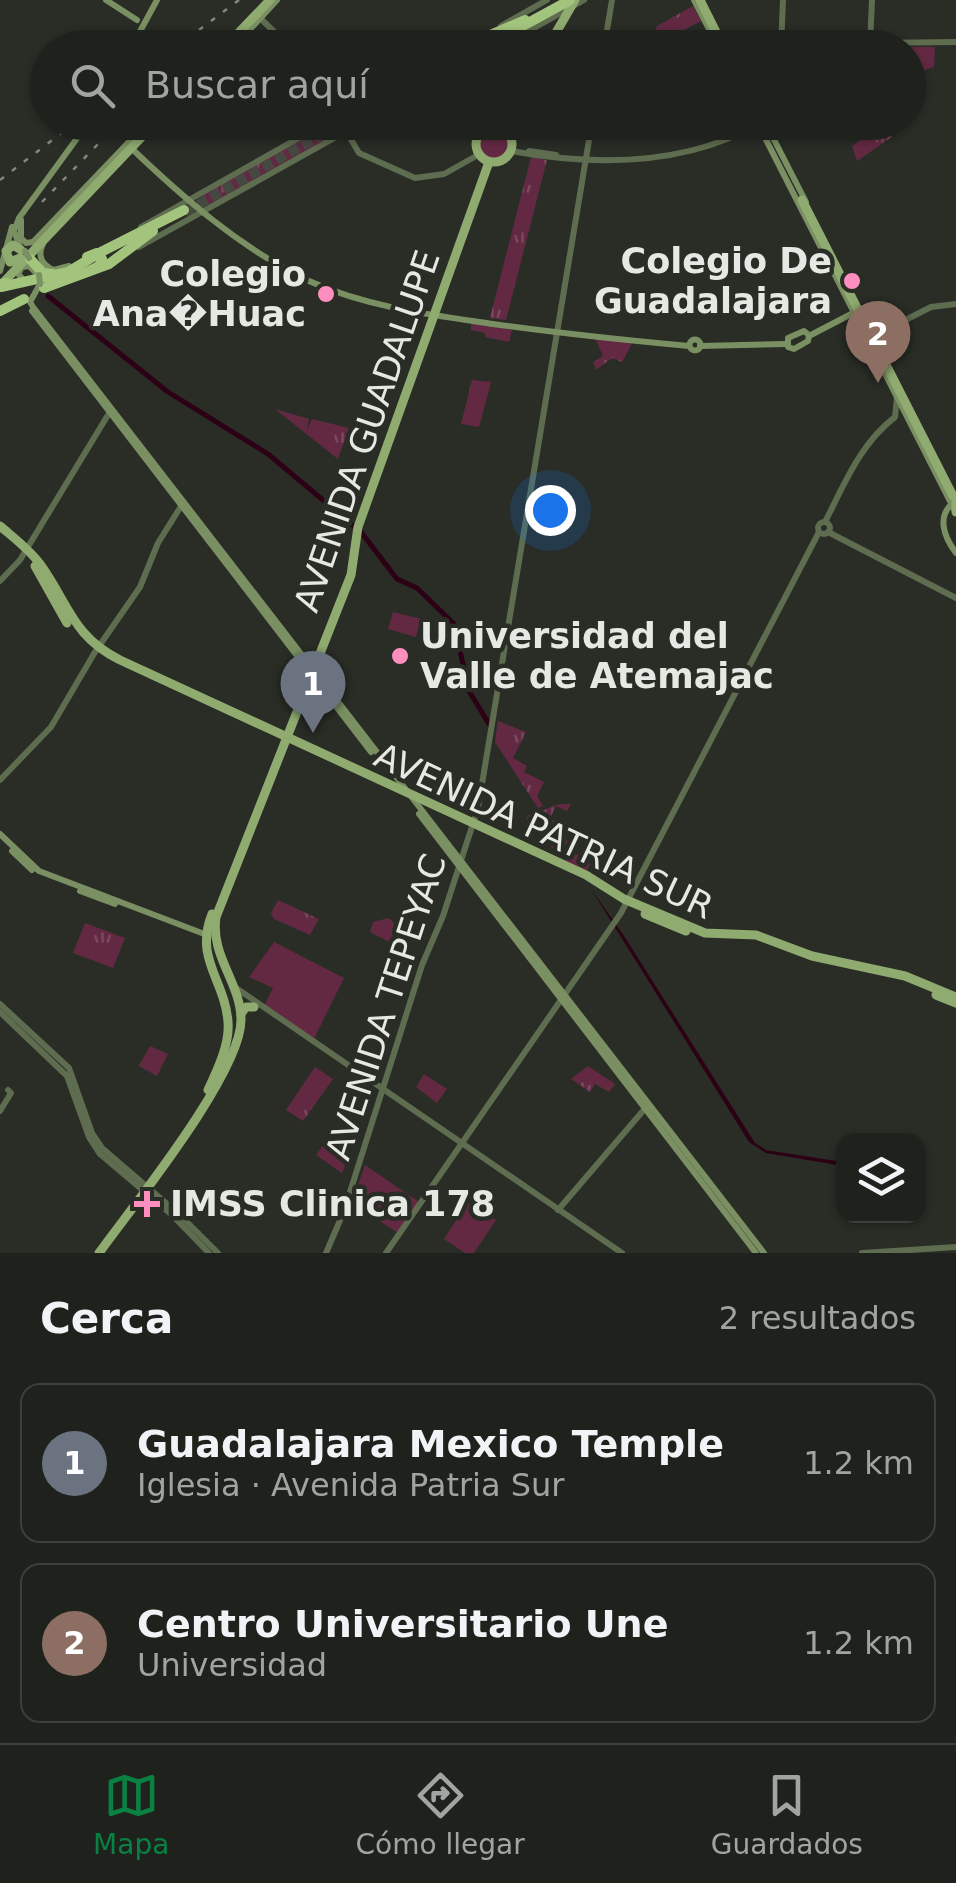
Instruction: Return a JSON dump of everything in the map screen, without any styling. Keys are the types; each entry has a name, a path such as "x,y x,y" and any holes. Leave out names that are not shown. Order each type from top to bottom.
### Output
{"highway":[{"path":"507,30 573,1"},
{"path":"514,30 518,26"},
{"path":"36,280 68,272 187,207"},
{"path":"116,260 187,207"},
{"path":"110,248 134,230"},
{"path":"2,284 88,273 134,250"},
{"path":"56,274 97,254 102,259 99,266 88,273"},
{"path":"25,255 44,273 56,274 87,257"},
{"path":"0,311 28,304"}],"main road":[{"path":"105,0 142,24 143,30"},
{"path":"244,30 272,0"},
{"path":"242,30 272,0"},
{"path":"144,30 158,1"},
{"path":"559,30 573,1"},
{"path":"140,30 142,24"},
{"path":"0,271 7,240 79,140"},
{"path":"71,264 58,270 45,264 40,254 43,244 137,140"},
{"path":"477,140 482,158 500,162 511,149 511,140"},
{"path":"768,140 954,500 945,511 943,526 956,553"},
{"path":"132,145 187,207"},
{"path":"2,284 132,145"},
{"path":"132,145 187,207 207,209 256,246 308,276 361,296 433,314 559,332 689,344 694,350 700,345 786,343 802,331 809,335"},
{"name":"AVENIDA GUADALUPE","path":"228,1051 228,1023 206,957 205,938 354,566 356,529 433,314 482,158"},
{"path":"20,219 22,238 32,243 96,185"},
{"path":"76,203 96,185"},
{"path":"2,284 25,255 96,185"},
{"path":"20,219 17,231 36,280 28,304 36,319 760,1253"},
{"path":"809,335 857,310"},
{"path":"786,343 794,349 808,342 809,335"},
{"path":"871,337 897,396 911,415"},
{"path":"0,526 50,578 78,629 96,650"},
{"path":"0,533 25,551"},
{"name":"AVENIDA PATRIA SUR","path":"96,650 401,791 628,904 706,936 756,934 812,956 905,976 956,1000"},
{"name":"AVENIDA GUADALUPE","path":"96,1253 207,1102 241,1017 238,996 217,950 214,932 218,911 284,739"},
{"path":"0,837 41,876 212,938 217,950 214,960 206,957"},
{"path":"215,977 217,966 225,968"},
{"path":"241,1017 245,1008 261,1011"}],"street":[{"path":"493,30 547,0"},
{"path":"609,30 614,0"},
{"path":"783,30 784,0"},
{"path":"871,30 874,0"},
{"path":"870,30 874,0"},
{"path":"529,30 573,1"},
{"path":"254,21 266,30"},
{"path":"926,45 956,44"},
{"path":"134,250 206,191 295,140"},
{"path":"71,264 187,207 207,209 330,140"},
{"path":"354,140 362,152 410,173 436,173 482,158"},
{"name":"AVENIDA TEPEYAC","path":"328,1253 347,1212 429,944 443,916 474,827 591,140"},
{"path":"511,149 624,161 677,152 714,140"},
{"path":"206,191 202,200 207,209"},
{"path":"871,337 931,306 956,302"},
{"path":"826,528 862,450 895,417 897,396"},
{"path":"0,581 25,551 110,411"},
{"path":"389,1253 628,904 866,450 885,428 911,415"},
{"path":"0,780 50,727 140,587 158,544 182,504"},
{"path":"826,528 956,596"},
{"name":"AVENIDA TEPEYAC","path":"474,827 492,726"},
{"path":"215,977 622,1253"},
{"path":"230,980 261,1011"},
{"path":"0,1004 69,1068 84,1115"},
{"path":"0,1012 65,1072 102,1148 218,1253"},
{"path":"0,1113 5,1090"},
{"path":"560,1212 648,1108"},
{"path":"185,1224 210,1253"},
{"path":"862,1253 956,1249"},
{"path":"923,1253 956,1249"}],"green space":[{"path":"693,6 701,21 684,30 656,30"},
{"path":"926,47 935,47 934,67 926,70"},
{"path":"300,140 326,140 208,205 202,199 204,193"},
{"path":"478,140 510,140 510,150 500,160 488,160 478,150"},
{"path":"861,140 888,140 857,161 852,146"},
{"path":"531,157 547,160 506,320 490,318"},
{"path":"471,323 512,330 509,342 471,330"},
{"path":"595,338 633,342 622,362 612,358 596,370 593,362 603,356"},
{"path":"472,380 491,382 479,427 461,424"},
{"path":"275,409 309,419 307,430 312,419 349,428 338,459"},
{"path":"393,612 421,619 416,637 388,629"},
{"path":"498,721 526,732 513,758 527,766 524,772 544,782 537,796 543,806 538,808 495,742"},
{"path":"560,804 571,804 567,811 556,806 550,818 560,824 558,828 568,848 590,864 585,873 565,862 567,855 552,848 552,834 526,819"},
{"path":"278,900 319,919 310,935 274,919 271,913"},
{"path":"389,918 398,928 393,944 370,932 373,922"},
{"path":"85,923 125,938 113,968 73,953"},
{"path":"274,942 344,978 314,1039 264,1006 273,988 249,977"},
{"path":"150,1046 168,1054 157,1076 139,1066"},
{"path":"588,1066 615,1084 609,1092 595,1084 590,1092 571,1079"},
{"path":"315,1067 333,1079 303,1121 286,1110"},
{"path":"424,1074 447,1089 437,1103 416,1087"},
{"path":"326,1141 338,1150 336,1158 345,1165 342,1173 316,1155"},
{"path":"365,1165 419,1202 398,1233 352,1203"},
{"path":"468,1202 496,1220 474,1253 465,1253 444,1239"}],"shaded area":[{"path":"591,889 755,1143 766,1150 836,1161 836,1165 766,1153 749,1142"}],"waterway":[{"path":"48,296 168,392 268,454 361,532 397,579 417,588 454,624 469,691 489,724"}],"tunnel":[{"path":"185,212 312,140"}],"railway":[{"path":"199,30 239,0"},
{"path":"0,180 52,140"},
{"path":"42,202 99,140"}],"place":[{"name":"Colegio De Guadalajara","path":"852,281"},
{"name":"Colegio Ana�Huac","path":"326,294"},
{"name":"Centro Universitario Une","path":"878,383"},
{"name":"Universidad del Valle de Atemajac","path":"400,656"},
{"name":"Guadalajara Mexico Temple","path":"313,733"},
{"name":"IMSS Clinica 178","path":"147,1204"}]}
